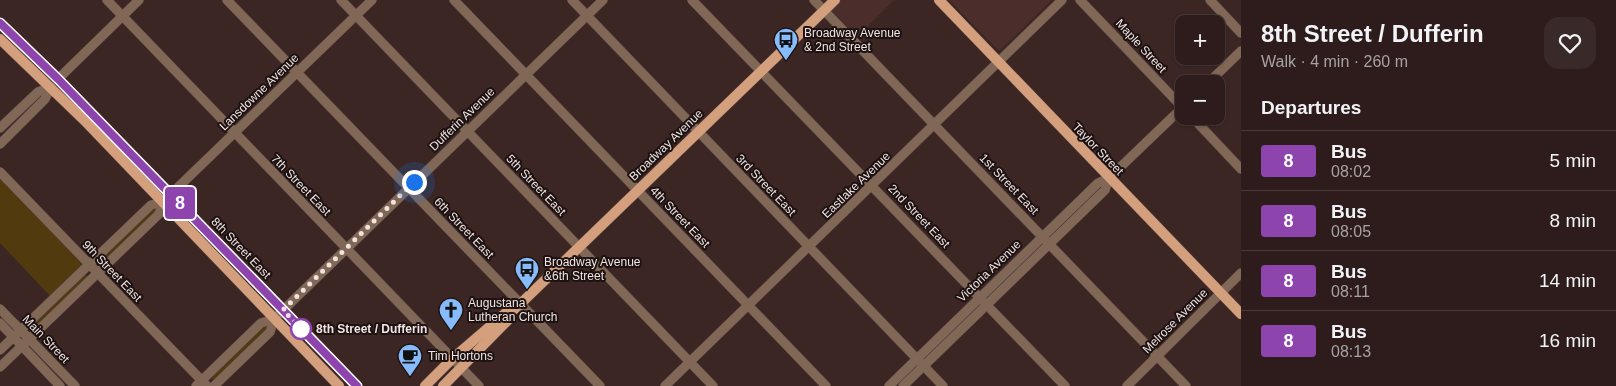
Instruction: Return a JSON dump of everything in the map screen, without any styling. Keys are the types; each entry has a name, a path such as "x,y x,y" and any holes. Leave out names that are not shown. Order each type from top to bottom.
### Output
{"main road":[{"name":"Broadway Avenue","path":"425,386 452,359 509,310 517,306 835,0"},
{"name":"Taylor Street","path":"938,0 1241,314"},
{"name":"8th Street East","path":"0,23 171,194 356,386"},
{"name":"8th Street East","path":"0,38 51,87 339,386"},
{"name":"Broadway Avenue","path":"443,386 513,315 517,306"}],"street":[{"name":"7th Street East","path":"107,0 478,386"},
{"path":"58,79 139,0"},
{"name":"6th Street East","path":"227,0 408,188 517,306 600,386"},
{"name":"5th Street East","path":"341,0 713,386"},
{"name":"Lansdowne Avenue","path":"0,367 159,214 163,202 171,194 372,0"},
{"name":"4th Street East","path":"454,0 826,386"},
{"name":"3rd Street East","path":"572,0 943,386"},
{"name":"Dufferin Avenue","path":"201,384 261,323 274,318 283,310 603,0"},
{"name":"2nd Street East","path":"692,0 1065,386"},
{"name":"1st Street East","path":"814,0 1186,386"},
{"name":"Eastlake Avenue","path":"665,386 1062,0"},
{"name":"Maple Street","path":"1080,0 1175,100"},
{"path":"1210,0 1241,33"},
{"path":"1216,75 1241,51"},
{"path":"0,128 38,92 51,87"},
{"path":"0,144 45,99 51,87"},
{"name":"Victoria Avenue","path":"889,386 1098,183 1109,178 1175,116"},
{"path":"1199,125 1241,169"},
{"name":"9th Street East","path":"0,172 90,264 201,384"},
{"name":"Victoria Avenue","path":"903,386 1105,190 1109,178"},
{"name":"Lansdowne Avenue","path":"0,350 151,205 163,202"},
{"name":"Melrose Avenue","path":"1127,386 1241,274"},
{"name":"Main Street","path":"0,308 75,386"},
{"name":"Dufferin Avenue","path":"214,386 270,332 274,318"},
{"name":"Main Street","path":"0,323 60,386"}],"shaded area":[{"path":"822,0 894,0 857,37"},
{"path":"949,0 1052,0 999,51"},
{"path":"0,173 89,264 53,299 0,243"},
{"path":"154,206 158,210 101,265 98,261"},
{"path":"85,274 88,277 33,330 30,327"},
{"path":"267,326 267,330 214,380 211,378 261,327"}],"bus line":[{"name":"8","path":"0,23 181,204 357,386"}],"place":[{"name":"Broadway Avenue & 2nd Street","path":"786,61"},
{"name":"Broadway Avenue &6th Street","path":"527,290"},
{"name":"8th Street / Dufferin","path":"301,329"},
{"name":"Augustana Lutheran Church","path":"451,331"},
{"name":"Tim Hortons","path":"410,377"}],"route":[{"path":"301,329 304,332 283,310 414,182"}]}
